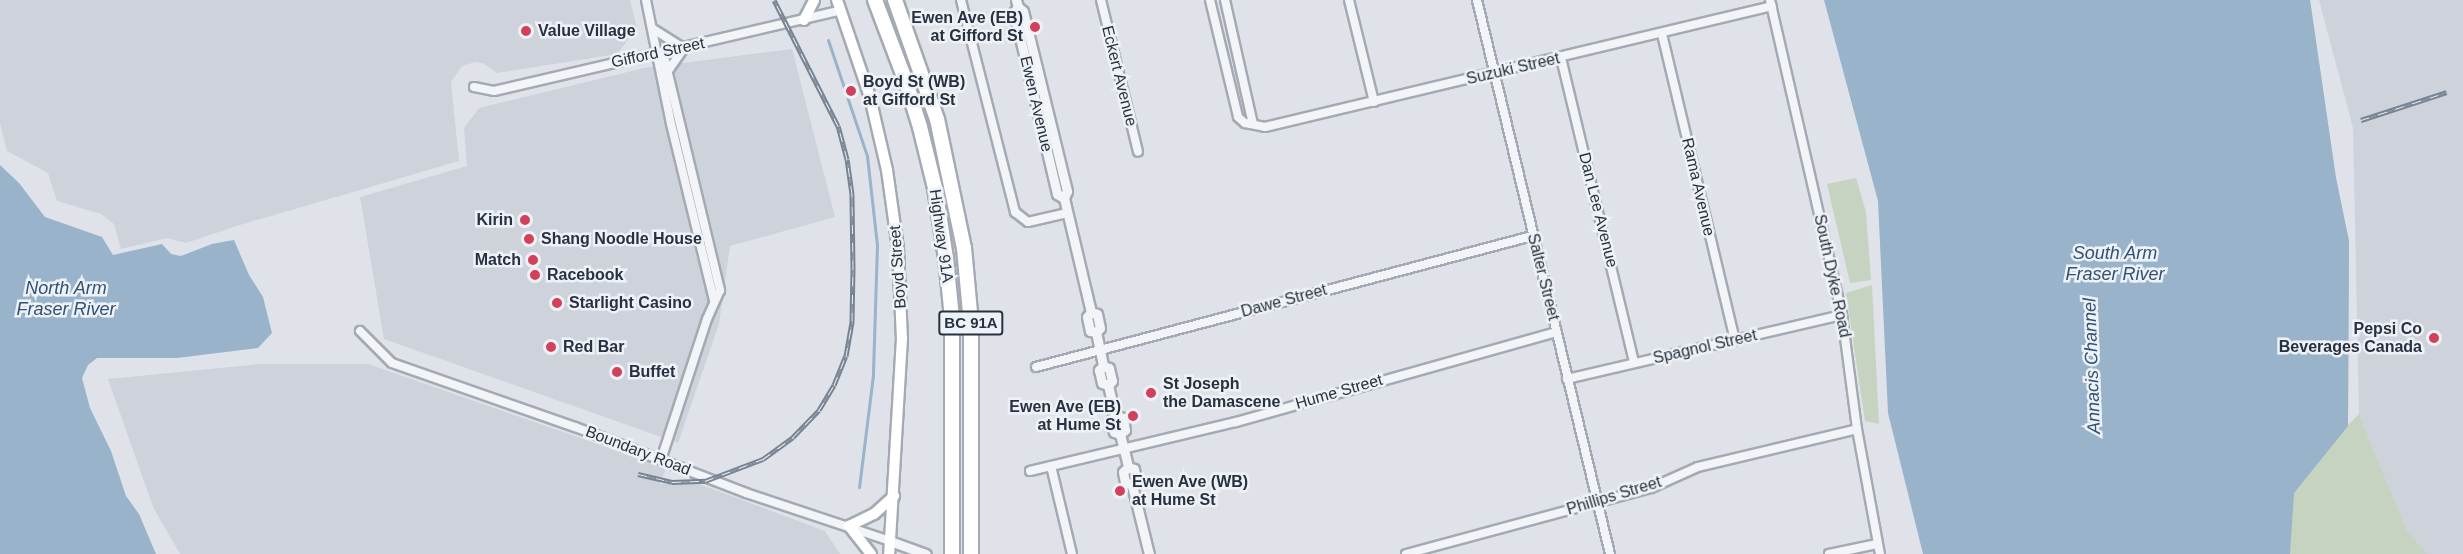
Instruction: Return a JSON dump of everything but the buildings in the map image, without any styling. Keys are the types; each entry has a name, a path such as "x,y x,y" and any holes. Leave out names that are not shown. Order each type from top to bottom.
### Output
{"highway":[{"name":"Highway 91A","path":"875,0 906,81 920,127 935,188 946,258 952,330 952,554"},
{"name":"Highway 91A","path":"895,0 937,119 964,248 971,323 970,554"}],"main road":[{"path":"804,20 814,0"},
{"name":"Boyd Street","path":"839,5 870,98 894,208 902,338 889,554"},
{"path":"871,554 849,526 874,514 894,496"}],"street":[{"path":"646,0 670,124 714,300"},
{"path":"961,0 1015,212 1028,222 1068,213"},
{"name":"Eckert Avenue","path":"1101,0 1138,152"},
{"path":"1210,0 1238,117 1245,123 1254,124 1225,0"},
{"path":"1349,0 1374,102"},
{"name":"Salter Street","path":"1478,0 1610,554"},
{"name":"Ewen Avenue","path":"1017,3 1014,12 1057,194 1064,198 1091,312 1097,314 1100,328 1096,332 1103,366 1109,368 1112,381 1108,385 1115,415 1123,418 1125,430 1120,434 1128,467 1134,470 1136,479 1132,485 1149,554"},
{"name":"Suzuki Street","path":"1254,124 1265,127 1374,102 1662,34 1771,3"},
{"name":"South Dyke Road","path":"1771,3 1842,315 1857,429 1880,554"},
{"name":"Gifford Street","path":"474,87 494,91 804,20 839,5"},
{"path":"652,29 684,48 668,71"},
{"name":"Rama Avenue","path":"1662,34 1735,340"},
{"path":"658,54 665,61 668,71 719,279 718,296 714,300 661,460"},
{"name":"Dan Lee Avenue","path":"1561,58 1634,362"},
{"name":"Dawe Street","path":"1036,367 1533,236"},
{"name":"Spagnol Street","path":"1567,379 1842,315"},
{"name":"Boundary Road","path":"360,331 392,363 575,427 746,494 849,526 926,554"},
{"name":"Hume Street","path":"1030,471 1236,422 1557,332"},
{"name":"Phillips Street","path":"1406,554 1427,551 1651,488 1698,467 1857,429"},
{"path":"1051,466 1072,554"},
{"path":"1829,554 1877,544"}],"shaded area":[{"path":"0,0 630,0 637,28 617,54 497,73 483,63 475,62 462,66 451,82 459,161 186,243 167,238 121,249 114,224 101,214 57,201 48,173 7,151 0,123"},
{"path":"2319,0 2463,0 2463,554 2428,554 2407,531 2359,414 2353,128"},
{"path":"792,49 835,217 730,246 719,324 678,443 384,339 360,197 467,166 464,128 479,108 644,68"},
{"path":"260,364 368,364 666,468 660,484 699,484 825,531 840,554 180,554 153,507 108,379"}],"green space":[{"path":"2310,0 2336,178 2349,241 2348,425 2359,414 2407,531 2428,554 2290,554"},
{"path":"1856,178 1866,212 1871,280 1850,283 1827,184"},
{"path":"1872,285 1879,424 1865,421 1846,293"}],"water":[{"name":"South Arm Fraser River","path":"1824,0 2310,0 2336,178 2349,241 2348,426 2294,493 2290,554 1923,554 1888,413 1878,201"},
{"name":"North Arm Fraser River","path":"0,165 19,183 45,217 102,237 113,255 162,244 171,254 181,256 212,244 234,240 249,275 263,297 272,333 258,348 177,358 97,358 88,365 82,378 90,408 111,451 126,496 139,514 156,554 0,554"}],"waterway":[{"path":"828,40 867,156 877,245 873,375 859,487"}],"railway":[{"path":"638,474 672,482 705,481 763,459 793,437 819,410 834,385 846,356 852,321 853,269 852,194 847,159 838,126 774,0"},
{"path":"2361,120 2447,92"}],"place":[{"name":"Ewen Ave (EB) at Gifford St","path":"1035,27"},
{"name":"Value Village","path":"526,31"},
{"name":"Boyd St (WB) at Gifford St","path":"851,91"},
{"name":"Kirin","path":"525,220"},
{"name":"Shang Noodle House","path":"529,239"},
{"name":"Match","path":"533,260"},
{"name":"Racebook","path":"535,275"},
{"name":"Starlight Casino","path":"557,303"},
{"name":"Pepsi Co Beverages Canada","path":"2434,338"},
{"name":"Red Bar","path":"551,347"},
{"name":"Buffet","path":"617,372"},
{"name":"St Joseph the Damascene","path":"1151,393"},
{"name":"Ewen Ave (EB) at Hume St","path":"1133,416"},
{"name":"Ewen Ave (WB) at Hume St","path":"1120,491"}],"water label":[{"name":"Annacis Channel","path":"2092,366"}]}
